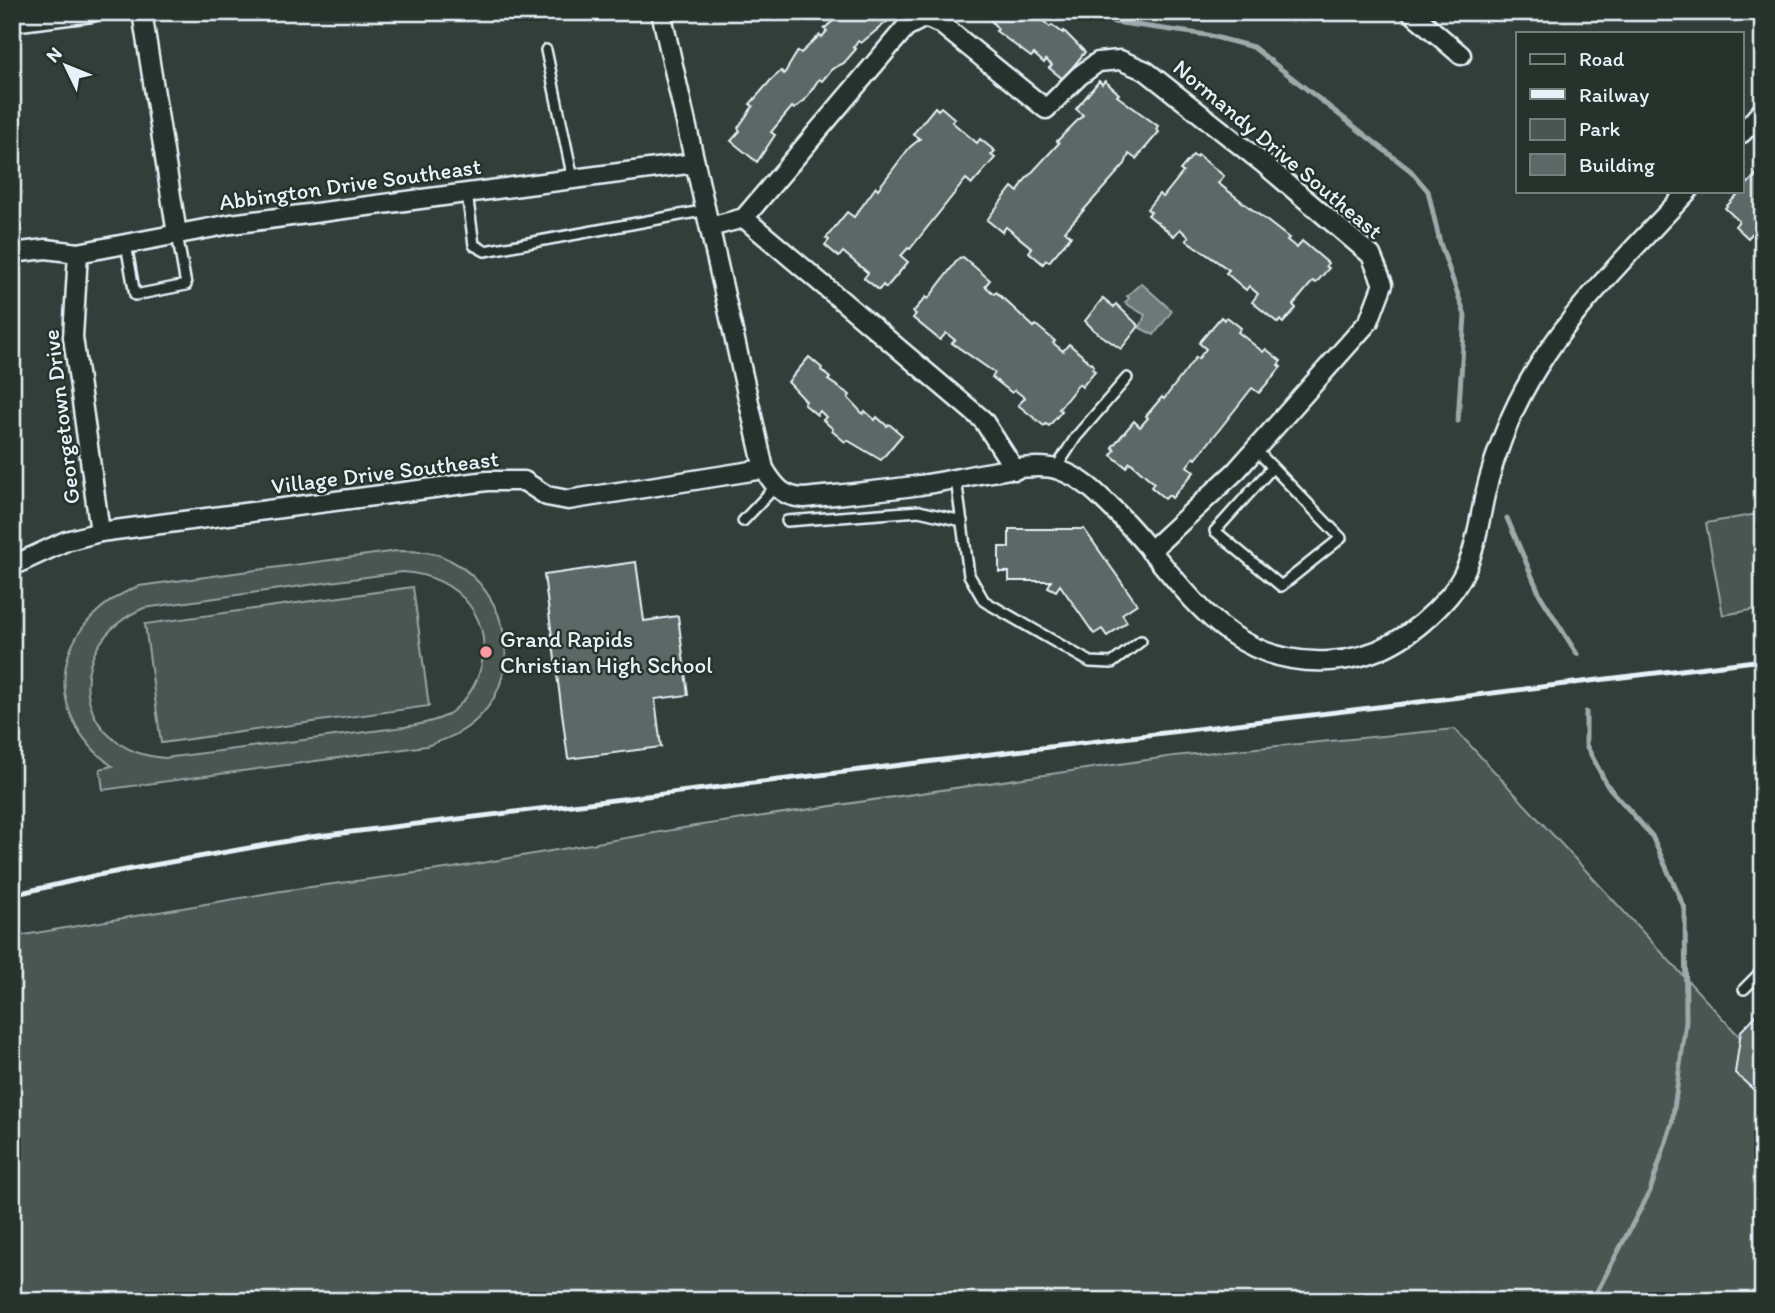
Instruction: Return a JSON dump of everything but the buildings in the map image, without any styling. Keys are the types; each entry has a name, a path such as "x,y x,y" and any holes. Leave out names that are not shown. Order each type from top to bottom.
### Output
{"street":[{"path":"12,22 41,15 92,12"},
{"path":"142,12 177,234"},
{"path":"661,12 764,469 775,486 788,497 804,498 1015,470 1056,468 1088,485 1212,622 1243,643 1272,653 1315,662 1360,657 1404,638 1421,625 1462,577 1482,520 1493,466 1511,418 1547,351 1584,303 1687,192"},
{"path":"1411,12 1461,55"},
{"name":"Normandy Drive Southeast","path":"744,218 906,27 925,18 941,24 1046,109 1079,76 1098,62 1120,60 1146,71 1264,164 1371,256 1384,284 1368,321 1236,471 1150,551"},
{"path":"1744,130 1763,110"},
{"name":"Abbington Drive Southeast","path":"12,253 46,249 78,253 231,224 695,163"},
{"path":"709,219 744,218 983,420 1015,470"},
{"name":"Georgetown Drive","path":"78,253 73,338 100,533"},
{"name":"Village Drive Southeast","path":"12,566 66,541 100,533 487,481 524,481 547,496 568,500 764,469"}],"lane":[{"path":"546,50 573,179"},
{"path":"467,192 474,245 485,251 709,219"},
{"path":"126,244 135,295 186,285 177,234"},
{"path":"1056,468 1076,437 1127,378"},
{"path":"1255,449 1341,538 1281,586 1215,531 1272,468"},
{"path":"956,479 969,575 985,601 1090,662 1112,663 1141,641"},
{"path":"743,521 775,486"},
{"path":"787,521 919,511 962,521"},
{"path":"1744,989 1763,970"}],"green space":[{"path":"1763,513 1763,608 1723,615 1706,523"},
{"path":"397,551 438,555 471,574 487,593 498,615 504,638 505,662 500,686 488,707 469,726 426,746 103,790 100,769 112,766 88,744 73,719 65,693 66,668 73,643 88,621 110,601 139,586","holes":["402,572 423,575 457,592 470,605 483,639 483,658 474,685 458,707 441,718 404,727 165,758 134,751 111,737 96,717 88,694 89,670 98,646 117,625 144,608"]},
{"path":"413,587 429,706 161,743 145,624"},
{"path":"1455,729 1763,1062 1763,1301 12,1301 12,937 281,891 453,868 695,826 1174,756"}],"shaded area":[{"path":"1141,283 1172,311 1154,335 1140,328 1145,315 1125,303 1129,298 1127,296"}],"waterway":[{"path":"1103,12 1114,22 1207,35 1253,47 1411,171 1428,191 1440,243 1465,315 1458,421"},
{"path":"1507,518 1540,595 1577,654"},
{"path":"1586,712 1586,745 1607,785 1652,836 1685,909 1686,1022 1672,1123 1650,1191 1592,1301"}],"railway":[{"path":"12,895 98,875 310,837 1763,660"}],"place":[{"name":"Grand Rapids Christian High School","path":"486,652"}]}
